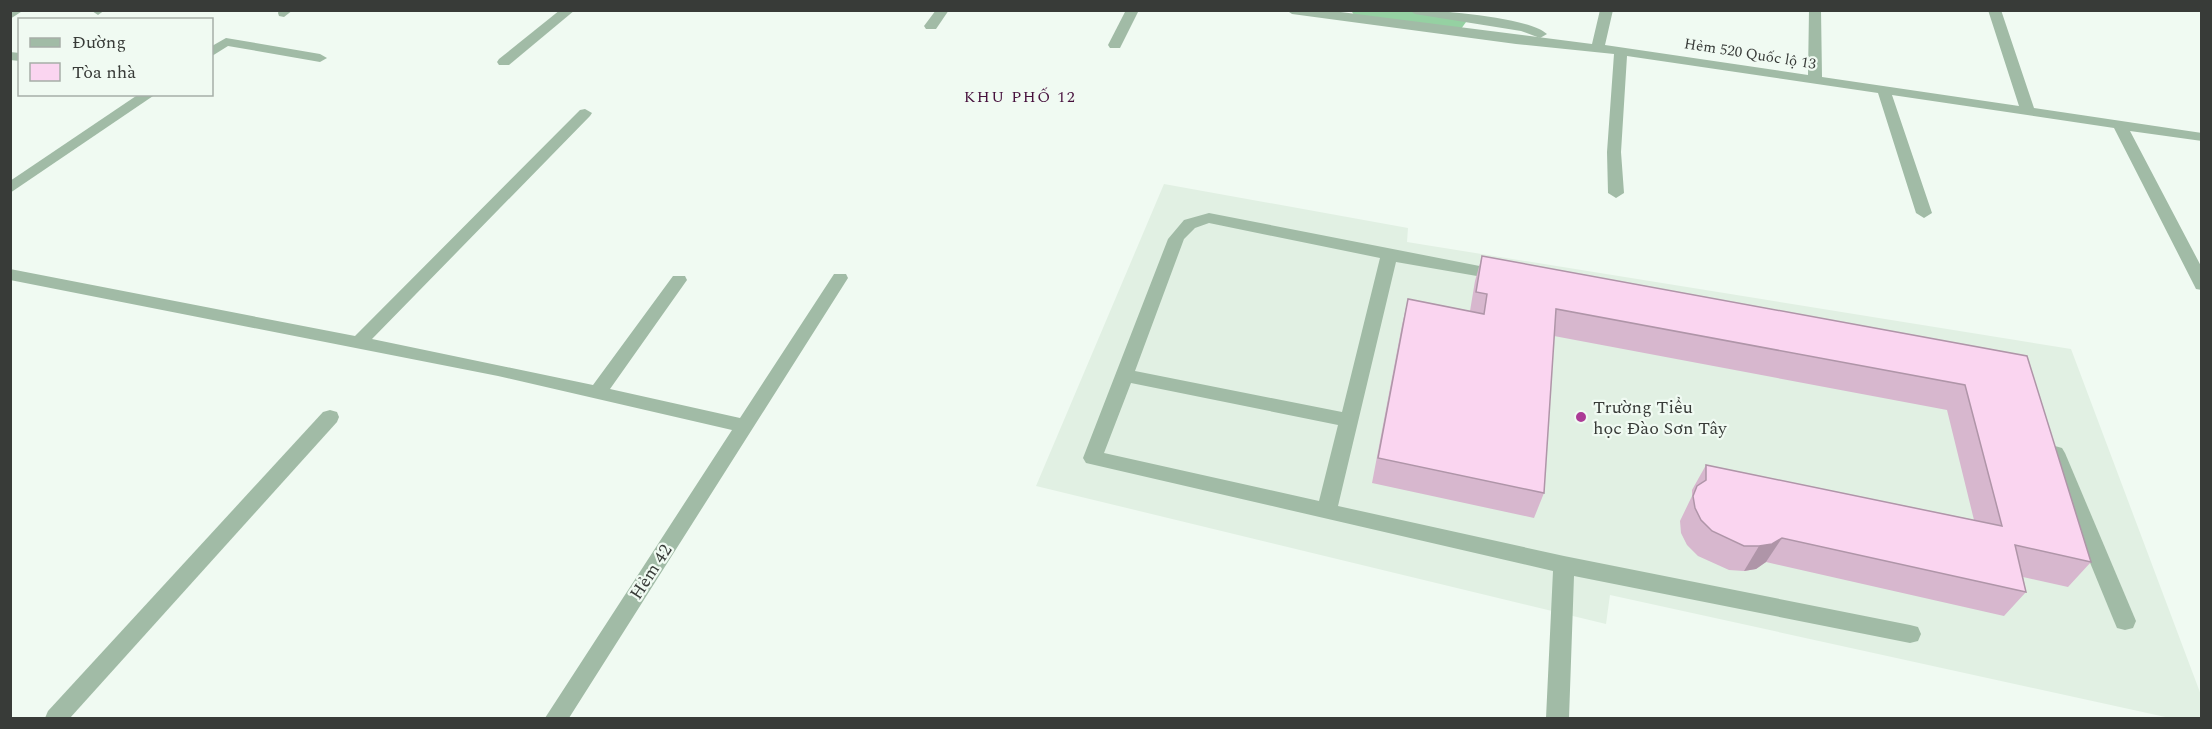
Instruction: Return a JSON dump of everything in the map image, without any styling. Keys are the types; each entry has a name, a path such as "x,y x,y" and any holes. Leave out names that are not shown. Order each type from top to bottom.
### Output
{"street":[{"path":"10,15 18,10"},
{"path":"504,62 569,10"},
{"path":"931,26 943,10"},
{"path":"1115,45 1133,10"},
{"name":"Hẻm 520 Quốc lộ 13","path":"1292,10 1516,40 1621,51 2202,137"},
{"path":"1415,10 1446,13 1524,28 1574,45"},
{"path":"1598,48 1607,10"},
{"path":"1815,10 1815,81"},
{"path":"1994,10 2028,112"},
{"path":"213,51 226,42 320,58"},
{"path":"1616,193 1614,152 1621,51"},
{"path":"1884,91 1924,213"},
{"path":"10,188 145,96"},
{"path":"358,343 585,113"},
{"path":"2120,125 2202,285"},
{"path":"1518,278 1389,255 1209,218 1192,221 1182,227 1176,239 1093,458 1564,565 1910,634"},
{"path":"1327,511 1389,255"},
{"path":"10,274 358,343 745,426"},
{"name":"Hẻm 42","path":"556,718 840,278"},
{"path":"597,393 679,280"},
{"path":"1124,375 1348,420"},
{"path":"56,718 330,417"},
{"path":"2048,435 2125,621"},
{"path":"1557,718 1564,565"}],"shaded area":[{"name":"Trường Tiểu học Đào Sơn Tây","path":"1164,184 1408,228 1407,242 2071,349 2201,695 2201,718 2170,718 1610,595 1606,624 1036,486"}],"building":[{"path":"1482,256 2027,356 2091,562 2015,545 2026,592 1782,538 1772,544 1744,546 1712,531 1701,520 1695,508 1693,496 1697,486 1706,480 1706,465 2002,526 1965,385 1556,309 1544,493 1378,458 1408,299 1484,314 1487,294 1476,292"}],"waterway":[{"path":"1367,10 1449,22"}],"place":[{"name":"Trường Tiểu học Đào Sơn Tây","path":"1581,417"}],"district":[{"name":"KHU PHỐ 12","path":"1020,97"}]}
